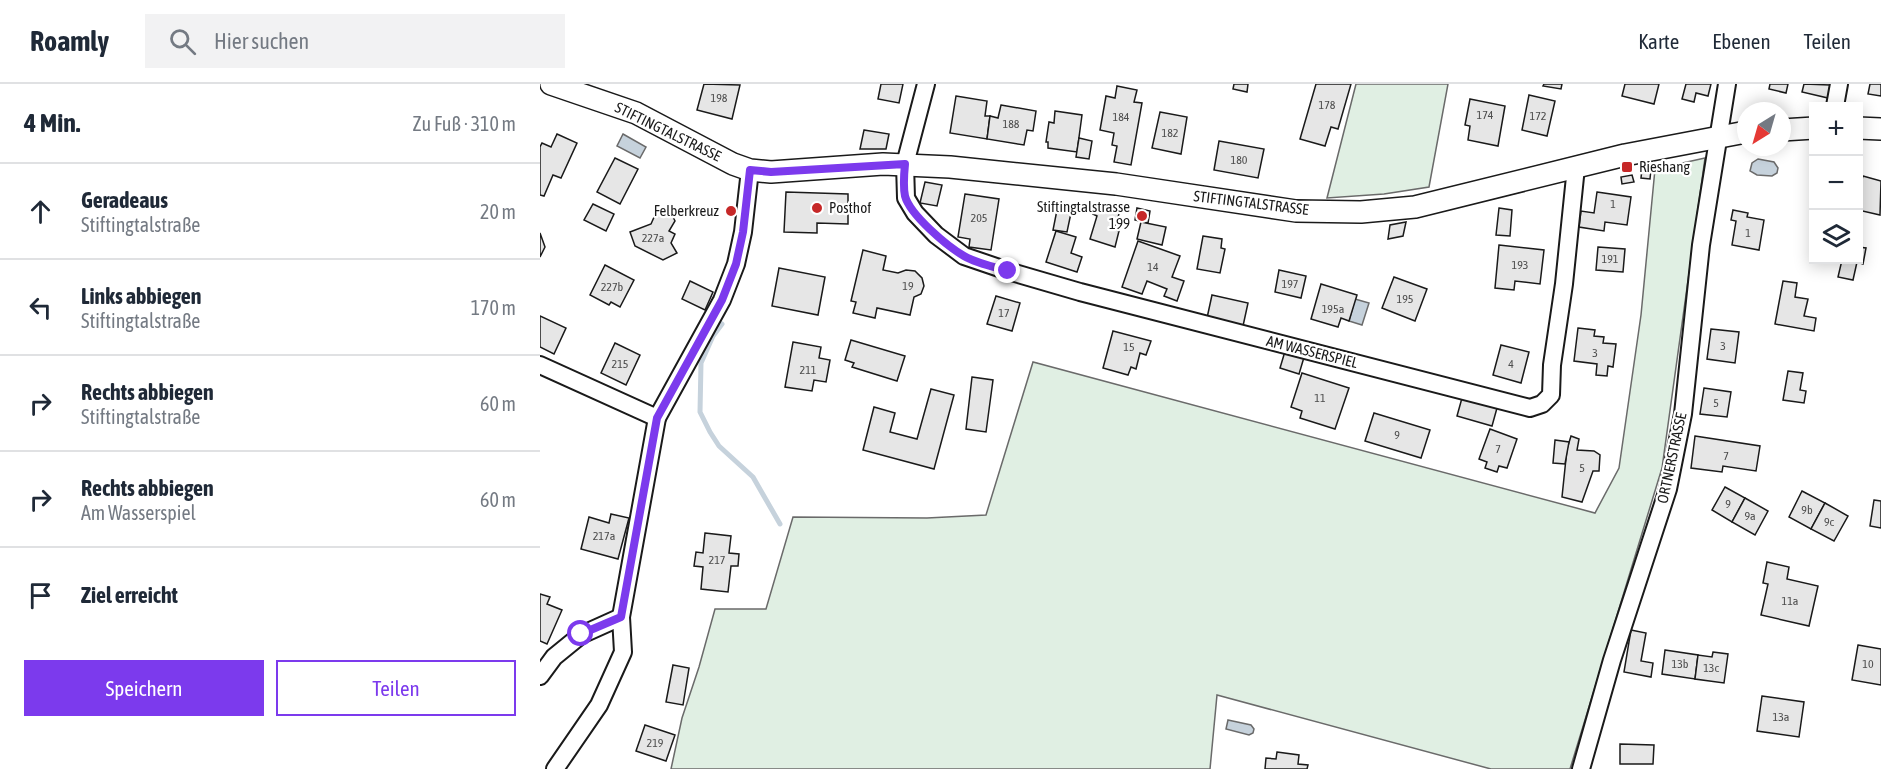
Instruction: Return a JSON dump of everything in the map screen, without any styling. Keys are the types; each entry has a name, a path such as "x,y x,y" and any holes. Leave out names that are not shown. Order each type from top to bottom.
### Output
{"street":[{"name":"STIFTINGTALSTRASSE","path":"551,84 636,113 733,164 750,170 771,172 905,164 1054,177 1261,206 1333,213 1415,207 1625,154 1737,134"},
{"path":"905,164 926,84"},
{"path":"1718,137 1727,84"},
{"path":"1836,102 1839,84"},
{"path":"1791,129 1809,128"},
{"path":"1863,128 1881,129"},
{"name":"ORTNERSTRASSE","path":"1581,769 1612,660 1668,489 1683,414 1701,245 1718,137"},
{"name":"AM WASSERSPIEL","path":"905,164 906,198 910,205 936,235 964,256 1080,292 1530,408 1542,404 1551,395 1552,365 1564,284 1576,167"},
{"path":"555,769 599,705 623,652 621,617 657,418 722,300 736,264 743,232 750,170"},
{"path":"540,365 657,418"},
{"path":"540,675 554,657 581,634 621,617"}],"green space":[{"path":"1356,84 1448,84 1429,187 1384,194 1327,198"},
{"path":"1705,158 1662,468 1570,769 1491,769 1217,695 1210,769 671,769 682,718 715,609 766,609 793,517 927,518 986,515 1033,362 1595,513 1619,468 1641,315 1655,169"}],"shaded area":[{"path":"623,134 646,147 640,158 617,146"},
{"path":"1758,159 1774,162 1778,168 1777,173 1772,176 1757,175 1750,171 1752,163"},
{"path":"1355,299 1369,303 1362,325 1349,321"},
{"path":"1228,720 1251,725 1254,729 1253,733 1249,735 1226,729"}],"building":[{"path":"704,84 740,85 732,119 697,110"},
{"path":"881,84 903,84 899,103 878,99"},
{"path":"1234,84 1248,84 1247,92 1233,89"},
{"path":"1316,84 1351,84 1338,129 1331,127 1325,146 1300,139"},
{"path":"1544,84 1562,84 1561,89 1543,86"},
{"path":"1625,84 1659,84 1654,104 1622,96"},
{"path":"1686,84 1711,84 1708,96 1696,93 1694,102 1682,99"},
{"path":"1770,84 1788,84 1786,93 1769,89"},
{"path":"1804,84 1830,85 1828,98 1802,92"},
{"path":"1870,84 1881,84 1881,96 1868,94"},
{"path":"1117,86 1137,90 1134,102 1142,103 1131,165 1114,162 1117,146 1112,145 1114,133 1100,130 1106,96 1115,98"},
{"path":"1529,95 1555,101 1547,136 1522,130"},
{"path":"956,96 987,101 985,116 990,116 987,139 950,133"},
{"path":"1470,99 1505,106 1498,146 1468,140 1470,126 1465,125"},
{"path":"1001,105 1036,111 1033,131 1027,130 1024,145 987,139 990,116 998,118"},
{"path":"1055,111 1082,115 1077,152 1048,148 1048,142 1046,142 1049,122 1054,123"},
{"path":"1160,112 1187,117 1181,154 1152,148"},
{"path":"864,130 889,134 886,149 860,149"},
{"path":"557,134 577,143 561,178 553,175 544,196 540,195 540,147 542,143 551,147"},
{"path":"1079,138 1092,141 1089,159 1076,157"},
{"path":"1219,141 1264,149 1258,178 1214,170"},
{"path":"615,158 638,169 620,204 597,192"},
{"path":"1642,169 1651,169 1650,179 1641,178"},
{"path":"1632,175 1634,182 1622,184 1621,177"},
{"path":"1863,176 1881,181 1880,215 1863,211"},
{"path":"925,182 942,185 937,206 920,203"},
{"name":"Posthof","path":"786,192 848,194 848,224 817,223 817,233 784,232"},
{"path":"1597,192 1631,197 1627,225 1605,222 1604,231 1579,227 1581,211 1594,213"},
{"path":"965,194 999,199 991,250 969,247 970,239 958,237"},
{"path":"1096,203 1120,211 1114,229 1119,231 1115,247 1090,239 1097,216 1093,214"},
{"path":"593,204 614,214 606,231 584,220"},
{"name":"Stiftingtalstrasse 199","path":"1137,208 1150,211 1148,223 1135,220"},
{"path":"1499,208 1512,210 1510,236 1496,235"},
{"path":"663,210 672,215 675,221 669,231 675,234 671,243 677,253 663,260 635,246 630,232 651,224 655,215"},
{"path":"1057,210 1071,213 1067,232 1053,230"},
{"path":"1733,210 1748,213 1747,217 1764,220 1759,250 1732,245 1736,221 1731,220"},
{"path":"1141,222 1166,227 1162,245 1137,239"},
{"path":"1406,222 1403,236 1388,239 1390,225"},
{"path":"1056,231 1076,237 1071,253 1082,257 1077,272 1046,262"},
{"path":"540,233 545,247 540,257"},
{"path":"1203,236 1222,239 1221,248 1225,249 1220,273 1197,269"},
{"path":"1138,241 1180,256 1172,277 1184,281 1177,301 1164,296 1167,289 1147,281 1142,294 1122,287"},
{"path":"1499,245 1544,250 1540,284 1515,281 1514,290 1495,288"},
{"path":"1598,247 1625,249 1623,272 1596,270"},
{"path":"1863,248 1866,248 1863,264"},
{"path":"863,250 886,256 883,270 898,273 906,270 915,271 922,278 924,286 921,294 914,297 910,315 877,308 875,318 853,313 856,302 851,301"},
{"path":"1841,264 1857,264 1853,280 1838,277"},
{"path":"605,265 634,280 620,307 611,302 609,305 590,295"},
{"path":"779,268 825,277 818,315 772,306"},
{"path":"1279,270 1306,276 1301,298 1275,292"},
{"path":"1394,277 1427,289 1415,321 1382,308"},
{"path":"690,281 713,292 705,310 682,299"},
{"path":"1783,281 1797,283 1795,297 1808,299 1804,316 1816,318 1814,331 1775,324"},
{"path":"1321,284 1357,295 1349,321 1341,318 1338,327 1311,319"},
{"path":"1212,295 1248,303 1243,326 1207,318"},
{"path":"996,296 1020,303 1012,331 987,324"},
{"path":"540,316 566,328 554,354 540,347"},
{"path":"1578,328 1595,330 1594,336 1604,337 1603,343 1616,344 1613,367 1608,366 1607,376 1596,375 1597,364 1574,361"},
{"path":"1711,329 1739,332 1735,363 1707,359"},
{"path":"1113,331 1151,341 1146,355 1140,353 1136,369 1131,367 1128,375 1103,368"},
{"path":"851,340 905,356 897,381 852,367 854,363 845,360"},
{"path":"793,342 821,347 819,358 830,360 826,382 814,380 812,391 785,387"},
{"path":"615,343 640,355 626,385 601,373"},
{"path":"1501,345 1529,352 1521,383 1493,375"},
{"path":"1286,348 1305,354 1299,374 1280,368"},
{"path":"1788,371 1803,373 1800,390 1806,391 1804,403 1783,400"},
{"path":"1302,373 1349,388 1335,429 1300,418 1302,411 1291,407"},
{"path":"972,377 993,380 986,432 966,429"},
{"path":"1704,388 1731,392 1727,417 1700,414"},
{"path":"931,389 954,395 934,469 863,450 874,407 895,413 890,432 917,439"},
{"path":"1462,398 1497,408 1492,426 1457,416"},
{"path":"1374,413 1430,430 1421,458 1365,441"},
{"path":"1490,429 1517,439 1507,468 1499,466 1497,472 1485,468 1487,462 1479,459"},
{"path":"1571,436 1579,439 1577,450 1594,451 1600,455 1599,471 1593,471 1582,502 1562,497 1567,449"},
{"path":"1695,436 1760,446 1756,471 1723,466 1722,472 1691,468"},
{"path":"1555,440 1569,442 1565,464 1553,463"},
{"path":"1725,487 1745,498 1732,522 1712,510"},
{"path":"1802,491 1825,503 1811,529 1789,517"},
{"path":"1745,498 1768,511 1755,535 1732,522"},
{"path":"1874,500 1881,501 1881,528 1870,526"},
{"path":"1825,503 1848,516 1834,541 1811,529"},
{"path":"611,514 629,518 618,559 581,549 589,517 609,523"},
{"path":"705,533 731,536 729,553 739,554 738,566 731,566 728,592 701,589 703,567 694,566 696,552 703,553"},
{"path":"1767,562 1789,567 1787,579 1818,586 1809,626 1761,615 1768,584 1763,583"},
{"path":"540,594 550,597 547,604 562,610 547,644 540,641"},
{"path":"1631,630 1646,633 1641,661 1653,663 1651,677 1624,672"},
{"path":"1858,645 1881,649 1881,685 1852,680"},
{"path":"1665,650 1698,655 1695,679 1662,674"},
{"path":"1713,652 1728,654 1724,683 1695,679 1698,655 1712,657"},
{"path":"673,665 689,668 683,705 666,702"},
{"path":"1762,696 1804,702 1799,737 1757,731"},
{"path":"645,725 675,735 666,761 636,751"},
{"path":"1620,744 1654,745 1653,764 1620,764"},
{"path":"1277,752 1299,755 1298,764 1308,765 1307,769 1265,769 1266,758 1276,759"}],"waterway":[{"path":"722,324 713,336 701,363 700,412 719,446 753,477 780,524"}],"place":[{"name":"Rieshang","path":"1627,167"},
{"name":"Posthof","path":"817,208"},
{"name":"Felberkreuz","path":"731,211"},
{"name":"Stiftingtalstrasse 199","path":"1142,216"}],"route":[{"path":"581,634 621,617 657,418 722,300 736,264 743,232 750,170 771,172 858,165 905,164 906,198 915,213 936,235 964,256 1008,271"}]}
